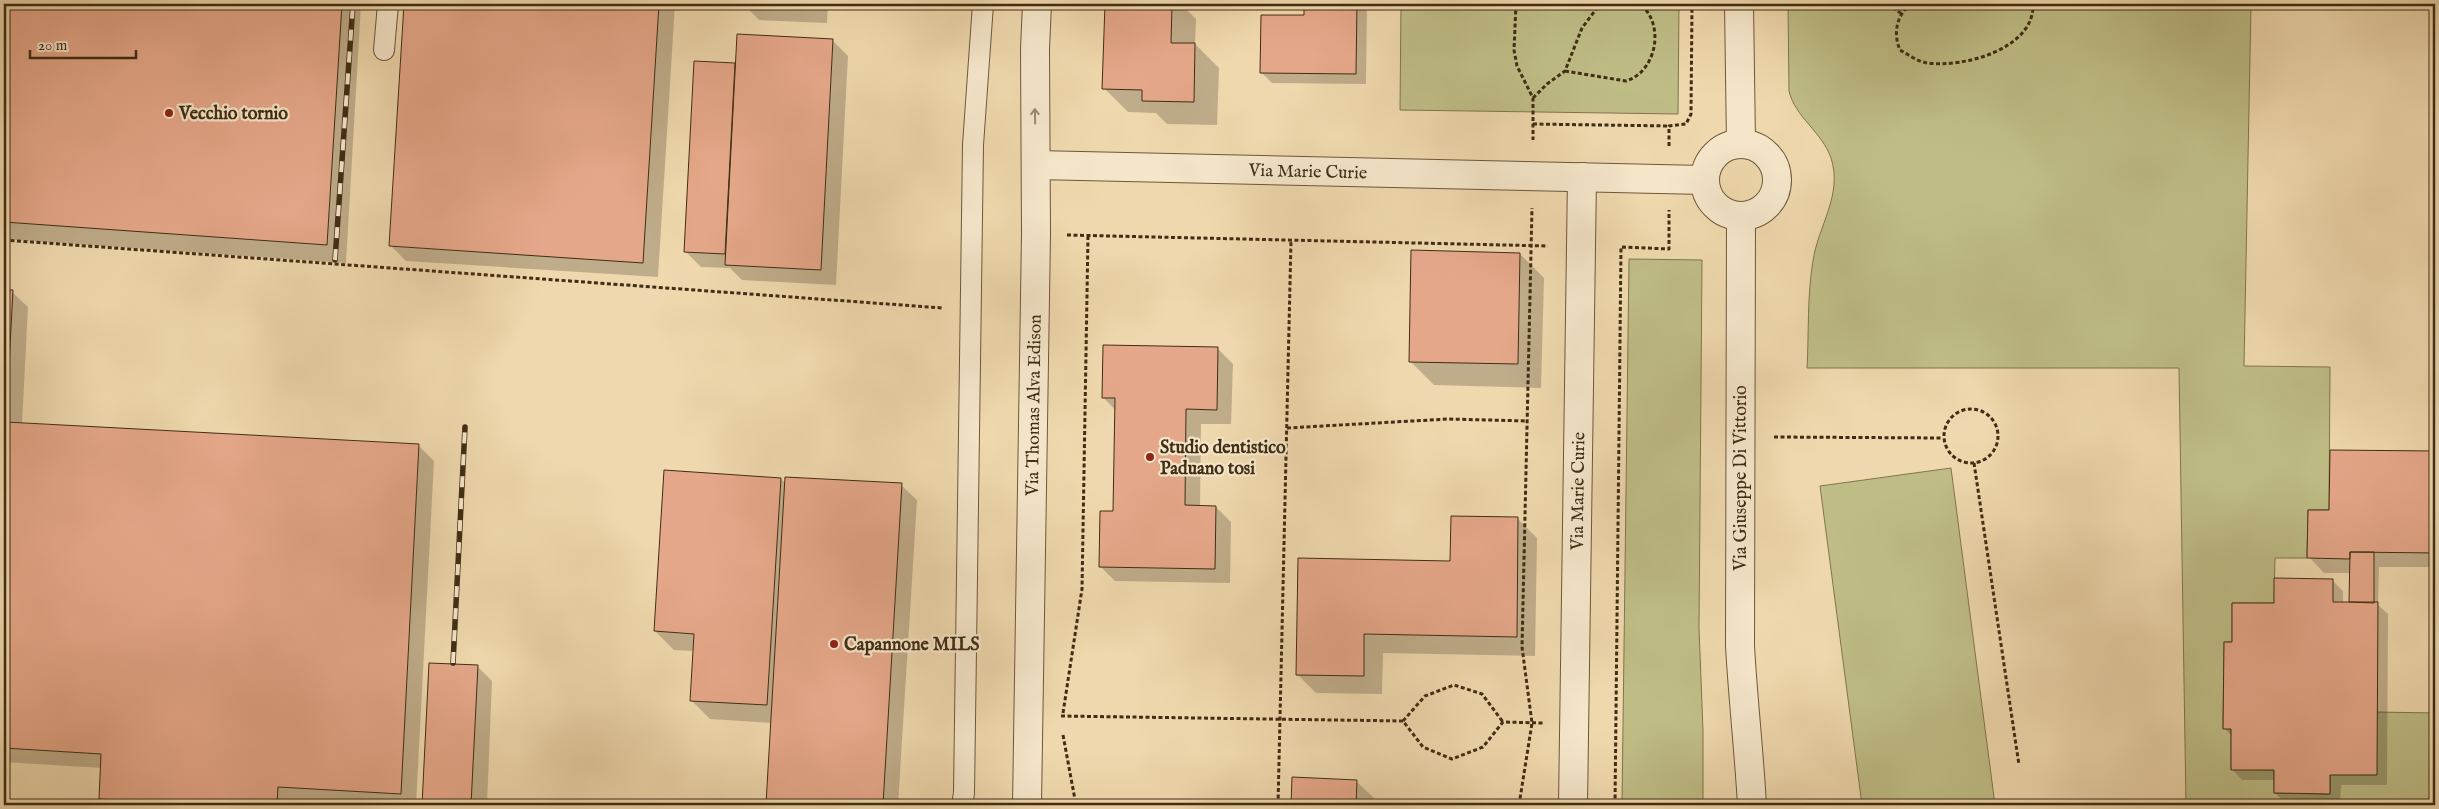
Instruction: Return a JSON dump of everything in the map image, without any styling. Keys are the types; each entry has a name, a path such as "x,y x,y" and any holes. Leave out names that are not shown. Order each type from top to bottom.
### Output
{"street":[{"name":"Via Thomas Alva Edison","path":"1027,805 1036,234 1035,49 1037,4"},
{"path":"1740,4 1741,143"},
{"path":"1741,143 1762,150 1770,158 1777,180 1775,191 1770,201 1752,215 1741,216 1730,215 1719,209 1711,201 1706,191 1704,180 1706,168 1719,150 1741,143"},
{"name":"Via Marie Curie","path":"1036,164 1704,180"},
{"name":"Via Marie Curie","path":"1573,805 1582,177"},
{"name":"Via Giuseppe Di Vittorio","path":"1741,216 1740,646 1744,705 1749,739 1752,805"},
{"name":"Via Giuseppe Di Vittorio","path":"1749,739 1771,805"}],"lane":[{"path":"384,50 388,4"},
{"path":"962,805 964,793 973,145 983,4"}],"path":[{"path":"1516,4 1514,38 1517,66 1533,98 1533,140"},
{"path":"1533,98 1565,71 1571,61 1582,28 1600,4"},
{"path":"1565,71 1626,81 1635,79 1652,57 1654,33 1651,20 1640,4"},
{"path":"1533,124 1669,126 1686,124 1691,114 1692,4"},
{"path":"1887,4 1902,14"},
{"path":"1912,4 1902,14 1898,23 1896,39 1900,50 1926,63 1949,64 1973,60 1990,54 2015,40 2031,18 2033,4"},
{"path":"1669,126 1669,144"},
{"path":"1518,805 1532,722 1522,647 1532,204"},
{"path":"1614,805 1621,247 1668,249 1669,209"},
{"path":"1036,234 1556,246"},
{"path":"1076,805 1063,736 1063,716 1082,590 1088,236"},
{"path":"4,240 971,310"},
{"path":"1278,805 1291,240"},
{"path":"1962,410 1978,410 1993,420 1998,430 1998,442 1993,452 1984,460 1974,464 1962,462 1953,457 1946,448 1944,438 1945,427 1952,416 1962,410"},
{"path":"1287,428 1448,419 1528,420"},
{"path":"1740,437 1944,438"},
{"path":"1974,464 2019,765"},
{"path":"1028,716 1403,721 1425,696 1454,685 1482,694 1503,722"},
{"path":"1403,721 1423,747 1452,759 1482,746 1503,722 1574,723"}],"shaded area":[{"path":"1401,4 1679,4 1678,114 1400,110"},
{"path":"1788,4 2251,4 2244,366 2330,367 2329,510 2308,510 2307,558 2275,558 2274,603 2232,603 2232,642 2224,642 2223,728 2231,729 2231,769 2274,770 2274,793 2330,794 2330,775 2377,712 2435,713 2435,805 2186,805 2179,368 1807,368 1811,274 1816,248 1832,198 1834,172 1827,149 1797,109 1789,91"},
{"path":"1629,259 1702,260 1699,628 1703,731 1703,805 1622,805"},
{"path":"1951,468 1995,805 1862,805 1820,486"}],"building":[{"name":"Vecchio tornio","path":"4,4 342,4 327,245 4,222"},
{"path":"404,4 659,4 643,263 389,246"},
{"path":"742,4 813,4 812,8 742,6"},
{"path":"1105,4 1172,4 1171,43 1195,43 1194,102 1142,101 1142,90 1102,89"},
{"path":"1304,4 1357,4 1356,74 1260,73 1261,15 1304,15"},
{"path":"737,34 833,39 821,270 725,265"},
{"path":"694,61 735,63 725,254 684,252"},
{"path":"1411,250 1520,253 1518,364 1409,362"},
{"path":"4,290 13,290 6,422 419,444 401,794 278,787 277,805 207,805 99,799 101,754 4,748"},
{"name":"Studio dentistico Paduano tosi","path":"1103,345 1218,347 1217,410 1186,409 1185,505 1216,506 1215,569 1099,567 1100,511 1113,511 1115,398 1102,398"},
{"path":"2330,450 2435,451 2435,553 2350,552 2350,559 2307,558 2308,510 2329,510"},
{"path":"664,470 781,478 767,705 690,701 694,634 654,631"},
{"name":"Capannone MILS","path":"785,477 902,483 883,805 766,804"},
{"path":"1451,516 1518,517 1517,637 1364,634 1364,676 1296,675 1298,558 1450,561"},
{"path":"2350,552 2374,552 2374,603 2349,602"},
{"path":"2274,578 2333,579 2333,602 2378,602 2377,775 2330,775 2330,794 2274,793 2274,770 2231,770 2231,729 2223,729 2224,642 2232,642 2232,603 2274,603"},
{"path":"429,663 478,665 471,805 422,805"},
{"path":"1292,777 1357,780 1356,805 1291,805"}],"railway":[{"path":"335,260 353,4"},
{"path":"453,663 465,427"}],"place":[{"name":"Vecchio tornio","path":"169,113"},
{"name":"Studio dentistico Paduano tosi","path":"1150,457"},
{"name":"Capannone MILS","path":"834,644"}]}
